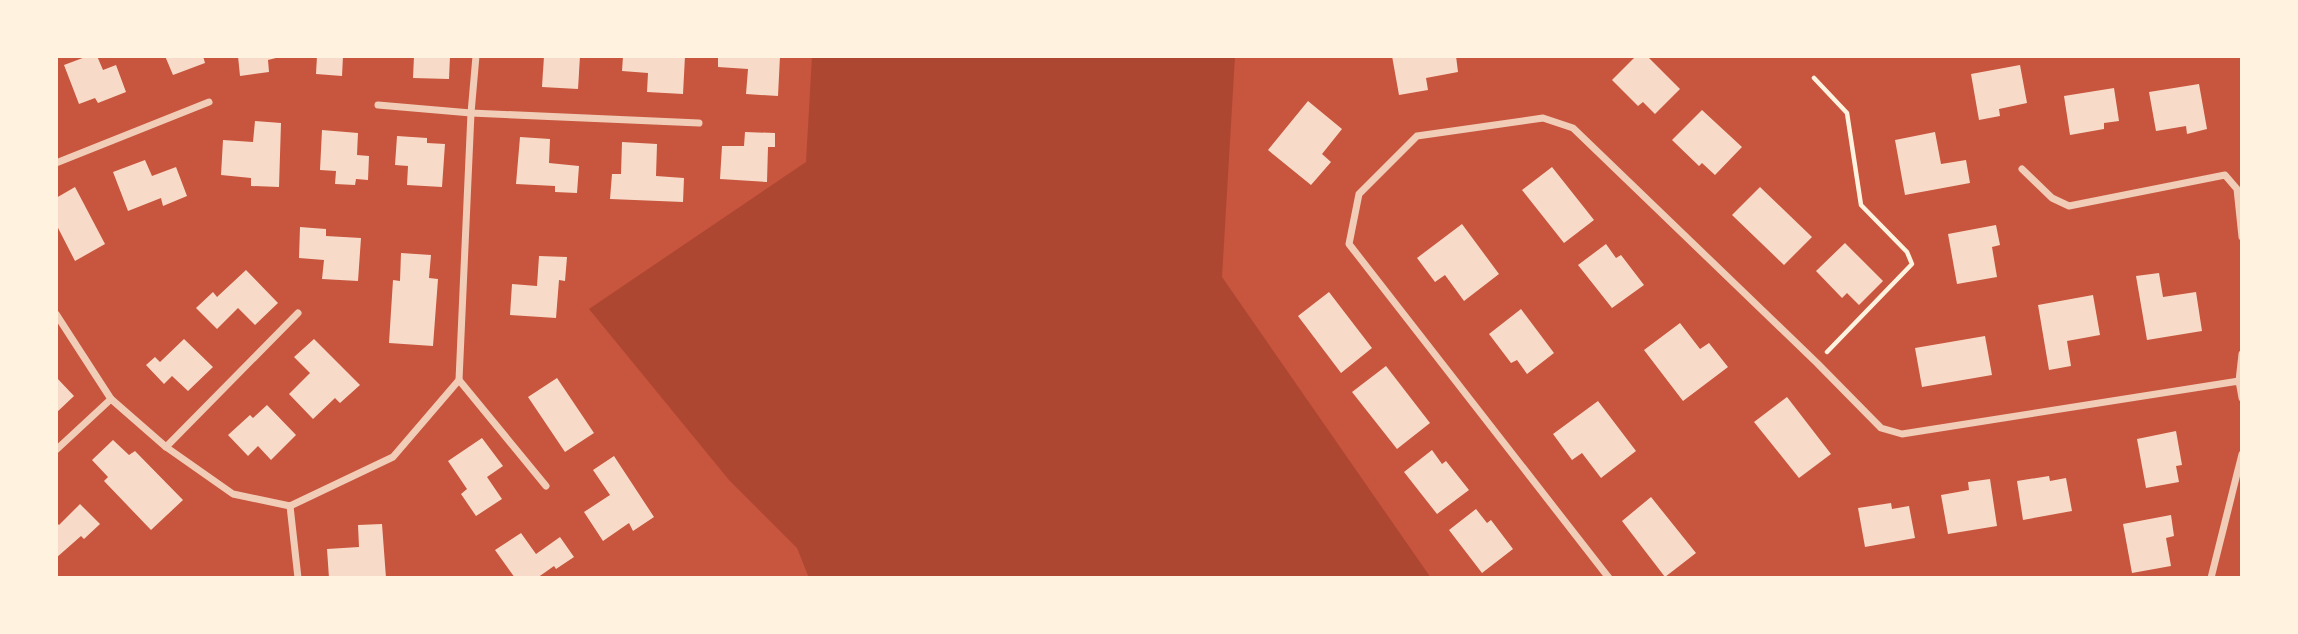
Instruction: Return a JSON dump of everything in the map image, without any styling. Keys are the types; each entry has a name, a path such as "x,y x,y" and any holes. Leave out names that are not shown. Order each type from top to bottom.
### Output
{"street":[{"path":"56,314 111,399 166,446 233,494 290,506 393,457 459,380 476,56"},
{"path":"56,163 209,102"},
{"path":"378,105 471,113 699,123"},
{"path":"1609,578 1349,244 1359,194 1417,136 1543,118 1573,128 1881,428 1902,434 2239,382"},
{"path":"2022,169 2052,198 2069,206 2225,175 2237,189 2242,237"},
{"path":"166,446 298,313"},
{"path":"2242,354 2239,382 2242,398"},
{"path":"459,380 546,486"},
{"path":"56,450 111,399"},
{"path":"2211,578 2242,454"},
{"path":"290,506 298,578"}],"path":[{"path":"1814,78 1847,113 1861,205 1907,252 1912,264 1817,363"}],"shaded area":[{"path":"812,56 1235,56 1222,277 1431,578 809,578 797,548 729,480 589,309 806,162"}],"building":[{"path":"88,56 97,56 103,70 116,65 126,92 98,103 95,98 79,104 64,65"},
{"path":"165,56 203,56 205,63 173,75"},
{"path":"238,56 280,57 268,60 269,72 240,76"},
{"path":"317,56 343,56 342,76 316,74"},
{"path":"414,56 450,56 449,79 413,78"},
{"path":"544,56 580,56 578,89 542,87"},
{"path":"623,56 685,56 683,94 647,92 648,73 622,71"},
{"path":"718,56 780,56 778,96 746,94 748,69 718,67"},
{"path":"1392,56 1456,56 1458,72 1426,78 1428,90 1399,95"},
{"path":"1636,56 1647,56 1680,89 1655,114 1643,102 1638,106 1612,80"},
{"path":"2020,65 2027,103 1999,109 2000,116 1979,120 1971,74"},
{"path":"2199,84 2207,129 2187,134 2186,126 2156,131 2149,92"},
{"path":"2114,88 2119,121 2104,123 2104,129 2070,135 2064,96"},
{"path":"1308,101 1342,129 1322,154 1331,162 1311,185 1268,150"},
{"path":"1702,110 1742,147 1715,175 1702,163 1699,166 1672,140"},
{"path":"255,121 281,123 279,187 251,186 251,178 221,175 223,140 253,142"},
{"path":"322,130 358,133 357,155 369,156 368,180 356,179 355,185 335,184 336,171 320,170"},
{"path":"745,132 775,133 775,147 768,147 767,182 720,179 722,146 744,146"},
{"path":"1935,132 1941,164 1966,160 1970,183 1905,195 1895,140"},
{"path":"397,136 427,138 427,143 445,144 442,187 407,185 408,166 395,165"},
{"path":"520,137 550,139 549,163 579,166 577,193 555,192 555,186 516,184"},
{"path":"622,142 657,144 656,176 684,178 683,202 610,199 612,174 621,174"},
{"path":"145,160 152,176 176,167 187,196 163,206 161,198 128,211 113,172"},
{"path":"1552,167 1594,220 1564,243 1522,190"},
{"path":"75,187 105,244 75,261 56,224 56,198"},
{"path":"1760,187 1812,237 1784,265 1732,215"},
{"path":"1462,224 1499,274 1464,301 1445,275 1435,282 1417,258"},
{"path":"1996,225 2000,245 1992,247 1997,277 1957,284 1948,234"},
{"path":"300,227 326,229 326,236 361,238 358,281 322,279 324,260 299,258"},
{"path":"1845,243 1883,281 1859,305 1847,293 1842,298 1816,271"},
{"path":"1606,244 1616,258 1621,255 1644,285 1612,308 1578,265"},
{"path":"401,253 431,255 429,278 438,279 433,346 389,343 393,280 400,281"},
{"path":"539,256 567,257 565,281 559,280 556,318 510,315 512,284 537,286"},
{"path":"246,270 278,303 255,325 238,308 217,329 196,308 213,292 217,297"},
{"path":"2159,273 2163,297 2196,292 2202,331 2147,340 2136,276"},
{"path":"1329,292 1372,348 1341,373 1298,316"},
{"path":"2093,295 2100,335 2067,341 2071,366 2049,370 2038,305"},
{"path":"1521,309 1554,353 1527,374 1517,360 1511,363 1489,334"},
{"path":"1680,323 1700,349 1709,343 1728,367 1683,401 1644,350"},
{"path":"1985,336 1992,375 1922,387 1915,348"},
{"path":"184,339 213,367 188,391 172,376 164,384 146,365 155,357 160,362"},
{"path":"314,339 360,385 340,403 335,398 313,419 289,394 310,373 294,357"},
{"path":"1386,366 1430,423 1397,449 1352,392"},
{"path":"56,377 74,396 56,413"},
{"path":"557,378 594,433 565,452 528,397"},
{"path":"1787,397 1831,454 1799,478 1754,422"},
{"path":"1598,401 1636,451 1601,478 1582,453 1572,460 1553,434"},
{"path":"267,405 296,435 271,460 258,446 248,456 228,435 250,415 253,418"},
{"path":"2176,431 2182,465 2176,466 2179,482 2146,488 2137,439"},
{"path":"482,438 503,466 487,477 502,499 476,516 461,494 467,489 448,461"},
{"path":"113,440 129,455 135,451 183,500 151,530 104,481 108,477 92,460"},
{"path":"1432,450 1442,464 1446,461 1469,490 1437,514 1404,472"},
{"path":"614,456 654,517 633,531 629,523 603,541 584,512 610,495 593,470"},
{"path":"2049,476 2050,481 2066,478 2072,511 2023,520 2017,481"},
{"path":"1990,479 1997,526 1948,534 1941,495 1969,490 1968,482"},
{"path":"1651,497 1696,553 1665,577 1622,521"},
{"path":"1891,503 1892,509 1909,506 1915,538 1865,547 1858,508"},
{"path":"80,504 100,524 84,539 81,536 56,558 56,522 59,525"},
{"path":"1476,509 1487,523 1491,520 1513,549 1482,573 1449,530"},
{"path":"2171,515 2174,536 2166,538 2171,566 2132,573 2123,524"},
{"path":"382,524 386,578 329,578 327,549 359,547 358,525"},
{"path":"521,533 536,554 560,537 574,557 537,578 515,578 495,550"}]}
